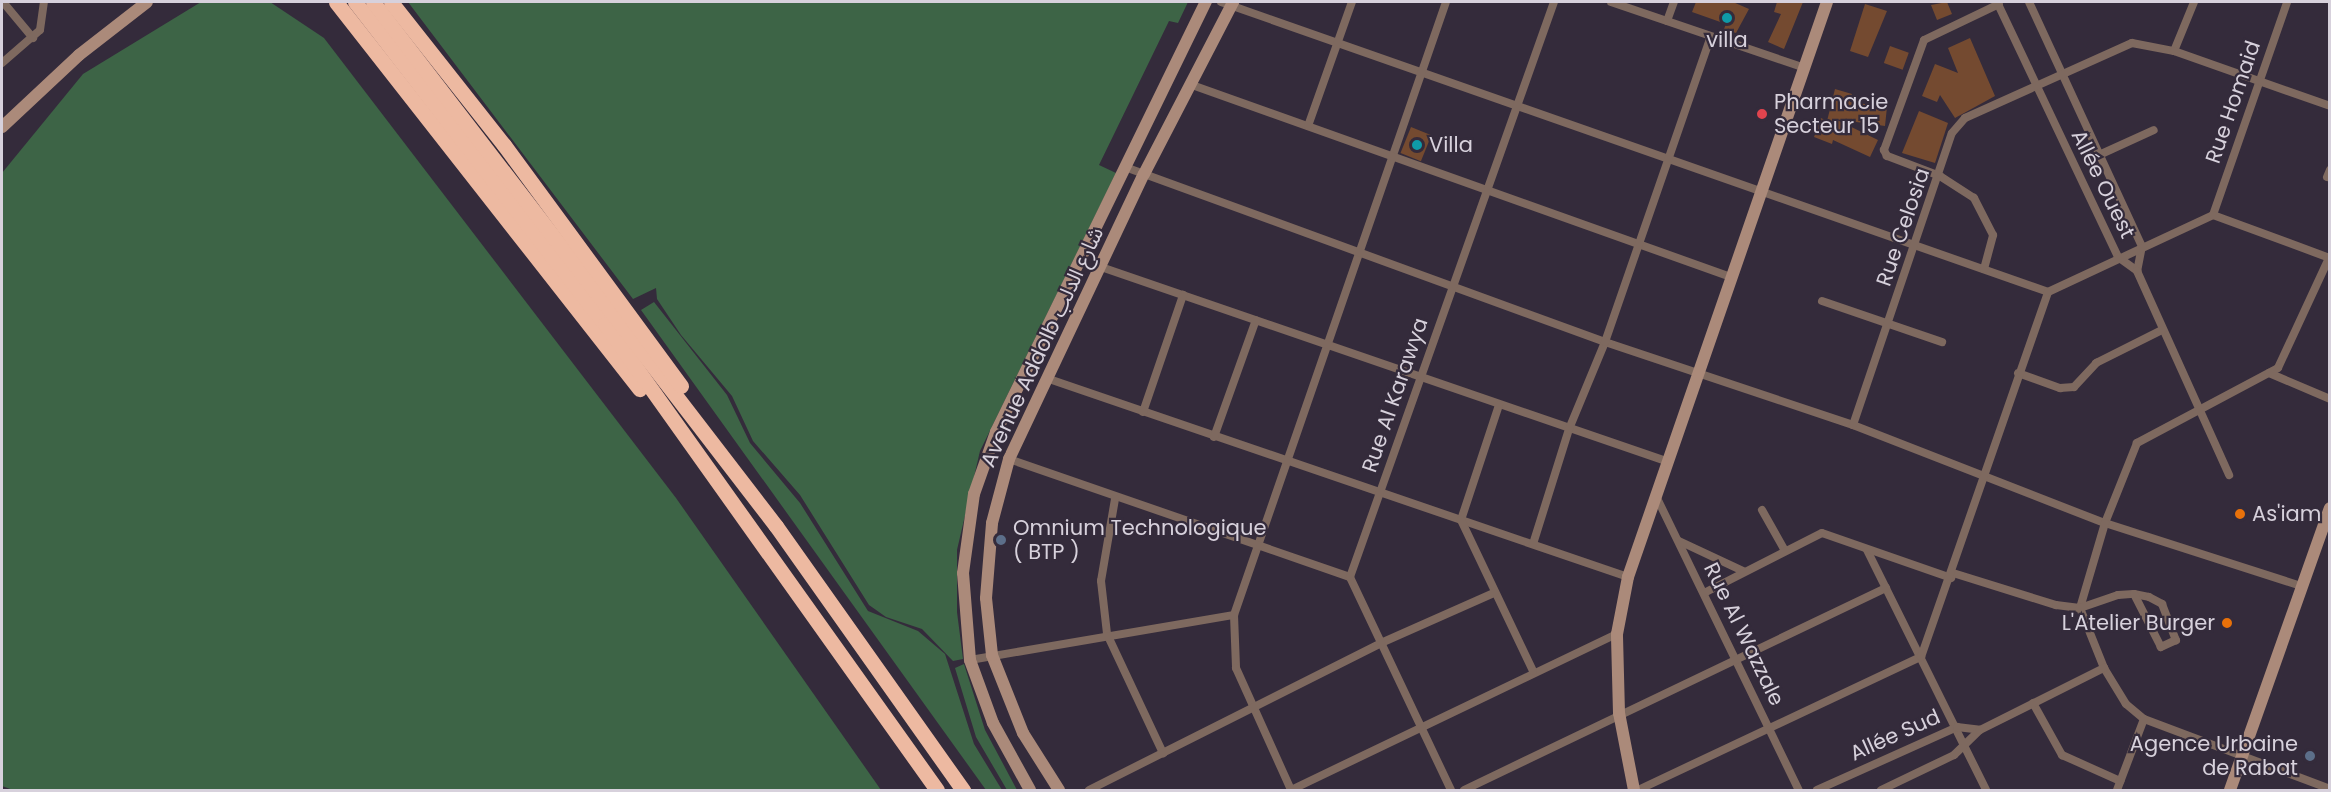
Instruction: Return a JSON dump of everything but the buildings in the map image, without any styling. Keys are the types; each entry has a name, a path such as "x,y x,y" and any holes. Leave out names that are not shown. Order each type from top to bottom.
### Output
{"highway":[{"path":"373,2 724,458 963,790"},
{"path":"391,2 627,309 688,395 724,458"},
{"path":"341,3 605,324 937,790"}],"street":[{"path":"3,2 33,38"},
{"path":"2,63 33,38 42,25 44,2"},
{"path":"2,127 79,54 147,2"},
{"name":"Avenue Addolb شارع الدلب","path":"1030,790 993,723 970,660 964,552 979,476 996,432 1206,2"},
{"path":"1308,126 1352,2"},
{"path":"1446,2 1419,71 1392,158 1357,249 1234,615 1234,658 1252,709 1291,790 1533,671 1617,634"},
{"name":"Rue Al Karawya","path":"1350,577 1419,375 1488,192 1554,2"},
{"path":"1611,2 1710,38 1805,68"},
{"path":"1667,21 1674,2"},
{"path":"1827,2 1666,461 1628,577 1617,634 1619,713 1636,790 1921,657 1952,575 2018,373 2048,292 2118,257 2213,215 2329,258 2278,368 2137,443 2105,523 2080,608 2104,668 2126,704 2144,719 2241,759 2330,789"},
{"name":"Allée Ouest","path":"1998,3 2118,257 2137,271 2142,246 2029,2"},
{"path":"2174,51 2194,2"},
{"name":"Rue Homaid","path":"2213,215 2287,2"},
{"path":"1229,3 1338,44 1761,189 2048,292"},
{"name":"Avenue Addolb شارع الدلب","path":"1059,790 1023,733 992,655 987,552 1009,459 1049,379 1144,174 1192,85 1229,3"},
{"path":"1984,269 1993,244 1992,231 1966,190 1940,176 1887,156 1884,150 1924,40 1998,3"},
{"path":"1533,544 1569,429 1605,342 1710,38"},
{"name":"Rue Celosia","path":"1853,425 1959,122 2061,71 2132,43 2174,51 2330,106"},
{"path":"1192,85 1731,277"},
{"path":"2099,155 2154,130"},
{"path":"1125,167 1357,249 1605,342 1698,370 1853,425 2105,523 2301,586"},
{"path":"1101,267 1256,320 1326,341 1499,405 1666,461"},
{"path":"2137,271 2229,475"},
{"path":"1143,412 1183,295"},
{"path":"1822,301 1942,342"},
{"path":"1214,437 1256,320"},
{"path":"2018,373 2060,388 2074,387 2097,363 2162,330"},
{"path":"2269,373 2330,399"},
{"path":"1049,379 1628,577"},
{"path":"1499,405 1461,520 1533,671"},
{"path":"1009,459 1256,548 1350,577 1451,790"},
{"name":"Rue Al Wazzale","path":"1655,494 1738,659 1799,790"},
{"path":"1115,499 1101,581 1107,634 1163,753"},
{"path":"2230,790 2330,508"},
{"path":"1762,510 1784,549"},
{"path":"1704,593 1784,549 1822,533 1867,550 2037,602 2080,608 2106,597 2134,594 2162,604 2176,640 2161,647 2134,594"},
{"path":"1678,540 1743,571"},
{"path":"1867,550 1986,790"},
{"path":"1464,790 1619,713 1886,588"},
{"path":"1089,790 1381,644 1494,593"},
{"path":"970,660 1107,634 1234,615"},
{"path":"1980,729 2104,668"},
{"path":"2033,703 2062,755 2119,786 2144,719"},
{"name":"Allée Sud","path":"1817,790 1956,727 1980,729"},
{"name":"Allée Sud","path":"1881,790 1965,747 1980,729"}],"green space":[{"path":"201,2 270,2 324,38 676,498 881,790 13,790 2,786 2,173 83,74"},
{"path":"408,2 1188,2 1178,23 1169,21 1099,165 1116,173 980,451 957,550 957,612 963,659 953,661 922,629 886,617 869,605 800,495 753,441 732,396 681,335 657,299 656,288 633,299"},
{"path":"654,302 727,395 750,443 800,503 868,611 918,631 945,654 974,744 1002,790 986,790 641,310"},
{"path":"964,664 985,730 1017,790 1007,790 976,737 955,668"}],"place":[{"name":"villa","path":"1727,18"},
{"name":"Pharmacie Secteur 15","path":"1762,114"},
{"name":"Villa","path":"1417,145"},
{"name":"As'iam","path":"2240,514"},
{"name":"Omnium Technologique ( BTP )","path":"1001,540"},
{"name":"L'Atelier Burger","path":"2227,623"},
{"name":"Agence Urbaine de Rabat","path":"2310,756"}]}
